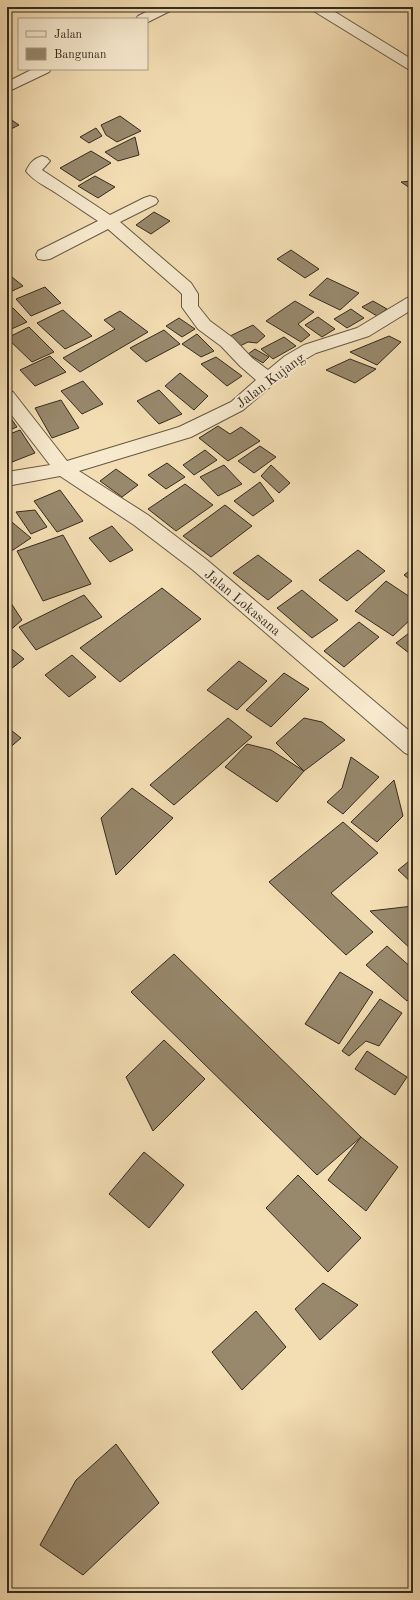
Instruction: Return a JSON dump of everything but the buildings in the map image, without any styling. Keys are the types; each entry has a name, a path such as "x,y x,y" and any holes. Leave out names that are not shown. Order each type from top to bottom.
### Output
{"street":[{"path":"145,18 168,7"},
{"path":"317,7 413,66"},
{"path":"7,88 42,70"},
{"path":"42,161 37,165 34,171 40,177 61,189 110,222 185,287 190,294 190,307 204,325 227,342 246,362 268,380"},
{"path":"44,254 150,201"},
{"name":"Jalan Kujang","path":"7,479 63,469 185,432 237,406 291,360 310,349 363,332 413,302"},
{"name":"Jalan Lokasana","path":"7,396 63,469 141,520 200,565 413,747"}]}
